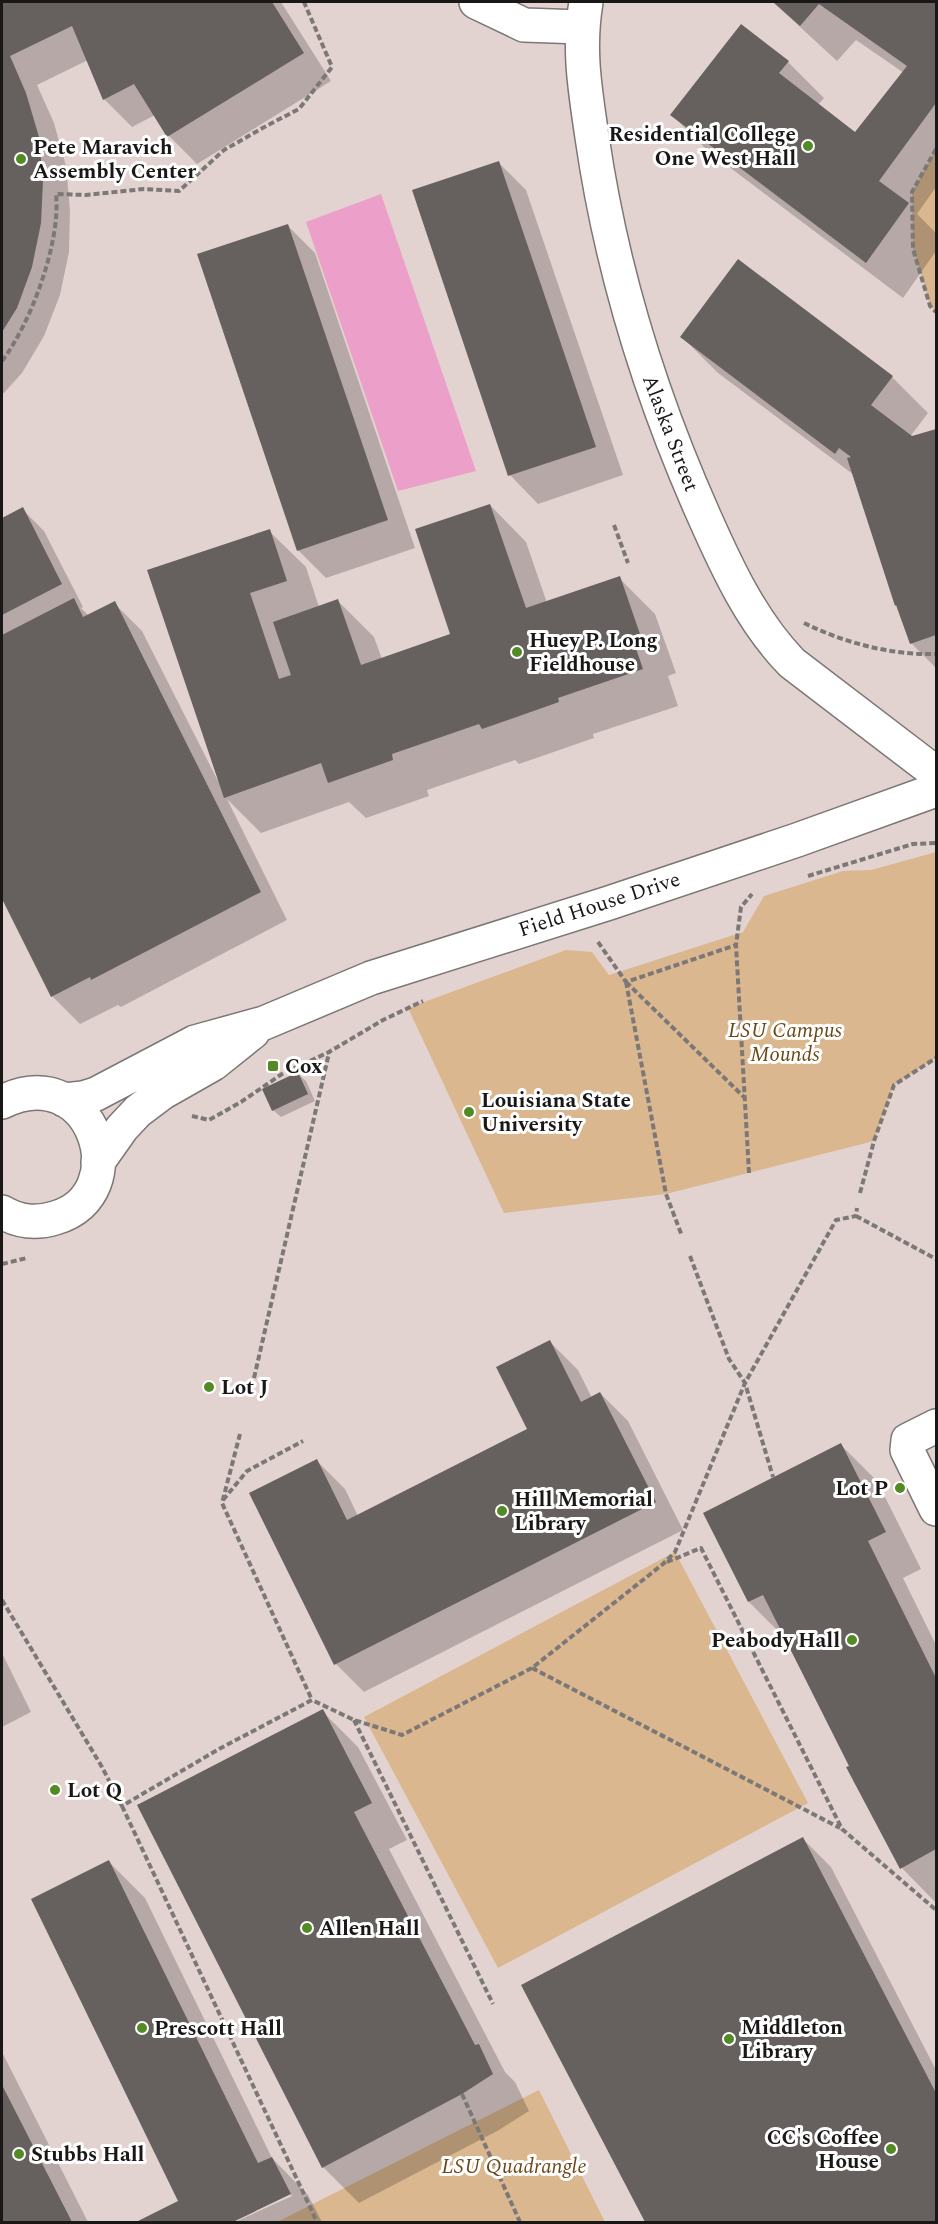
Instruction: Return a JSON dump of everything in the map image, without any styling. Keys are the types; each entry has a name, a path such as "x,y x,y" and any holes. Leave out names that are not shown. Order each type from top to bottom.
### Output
{"street":[{"path":"476,2 524,25 584,14"},
{"name":"Alaska Street","path":"584,14 581,52 599,183 621,282 653,387 685,474 723,559 772,643 792,663 936,773"},
{"name":"Field House Drive","path":"64,1100 96,1094 195,1042 264,1023 381,975 620,899 936,790"},
{"name":"Field House Drive","path":"98,1162 122,1128 138,1111 162,1093 213,1064 264,1023"},
{"path":"2,1074 17,1098 38,1093 64,1100 77,1109 87,1120 94,1133 99,1155 94,1182 76,1208 63,1216 42,1222 9,1221"},
{"path":"936,1426 908,1440 906,1445 936,1509"}],"path":[{"path":"2,361 14,345 48,265 58,211 56,194 86,195 144,189 179,191 224,150 299,109 332,67 304,2"},
{"path":"936,149 912,192 913,249 930,306 936,312"},
{"path":"614,525 628,563"},
{"path":"803,622 843,639 884,651 936,654"},
{"path":"807,876 913,844 936,843"},
{"path":"749,1173 736,945 741,907 751,894 761,891"},
{"path":"593,936 626,982 745,1099"},
{"path":"626,982 736,945"},
{"path":"626,982 666,1194 682,1236"},
{"path":"189,1116 209,1119 241,1102 282,1074 329,1052 383,1020 429,998"},
{"path":"254,1378 329,1052"},
{"path":"860,1193 874,1141 894,1085 936,1058"},
{"path":"856,1216 857,1208"},
{"path":"240,1434 222,1503 312,1700 354,1720 402,1735 532,1668 675,1552 745,1383 836,1220 856,1216 936,1259"},
{"path":"690,1256 729,1359 745,1383 773,1478"},
{"path":"2,1264 30,1257"},
{"path":"222,1503 247,1471 303,1442"},
{"path":"663,1564 701,1548 842,1829"},
{"path":"2,1600 102,1767 122,1806 317,2223"},
{"path":"532,1668 842,1829 936,1910"},
{"path":"122,1806 219,1749 312,1700"},
{"path":"354,1720 493,2004"},
{"path":"462,2094 520,2223"}],"shaded area":[{"name":"Louisiana State University","path":"2,2 936,2 936,2222 2,2222"},
{"path":"381,194 476,471 398,491 306,222"}],"green space":[{"path":"936,149 936,311 930,306 913,249 912,192"},
{"name":"LSU Campus Mounds","path":"936,852 936,1058 894,1085 874,1141 666,1194 504,1213 408,1008 566,950 592,952 609,975 743,932 764,896 843,871 871,870"},
{"path":"675,1552 808,1803 498,1968 364,1717"},
{"name":"LSU Quadrangle","path":"539,2090 605,2222 277,2222"}],"building":[{"name":"Pete Maravich Assembly Center","path":"2,2 272,2 304,53 167,137 134,84 103,100 72,26 10,56 26,93 39,137 43,181 41,223 32,267 17,308 2,332"},
{"name":"Residential College One West Hall","path":"773,2 936,2 936,103 879,181 909,203 866,263 670,115 741,24 789,61 779,73 855,132 907,66 819,4 800,26"},
{"path":"499,161 596,447 508,476 412,190"},
{"path":"288,224 388,520 297,551 197,254"},
{"path":"738,259 893,376 871,405 912,436 936,429 936,635 910,644 895,606 847,458 851,457 839,448 835,454 680,337"},
{"name":"Huey P. Long Fieldhouse","path":"490,504 526,608 620,576 641,637 633,640 643,669 558,698 559,702 482,729 479,724 392,754 393,760 328,783 321,763 224,798 147,570 270,529 287,581 250,593 279,679 291,675 273,622 338,599 361,665 450,634 415,529"},
{"path":"23,507 62,584 2,615 2,518"},
{"path":"74,598 83,617 115,601 261,892 91,980 90,977 51,997 2,899 2,635"},
{"path":"298,1072 308,1094 272,1111 262,1089"},
{"name":"Hill Memorial Library","path":"550,1340 581,1402 600,1392 656,1502 334,1665 249,1493 317,1459 347,1520 527,1429 496,1367"},
{"name":"Peabody Hall","path":"841,1443 886,1532 868,1541 936,1678 936,1849 900,1869 846,1767 849,1766 763,1595 748,1602 703,1513"},
{"name":"Allen Hall","path":"323,1709 372,1803 354,1812 475,2045 479,2044 493,2074 462,2094 322,2168 137,1805"},
{"name":"Middleton Library","path":"803,1837 936,2093 936,2222 645,2222 521,1985"},
{"name":"Prescott Hall","path":"109,1860 258,2163 272,2157 291,2194 233,2222 136,2222 178,2201 31,1899"},
{"name":"Stubbs Hall","path":"2,2085 72,2222 2,2222"}],"place":[{"name":"Residential College One West Hall","path":"808,146"},
{"name":"Pete Maravich Assembly Center","path":"21,159"},
{"name":"Huey P. Long Fieldhouse","path":"517,652"},
{"name":"Cox","path":"273,1066"},
{"name":"Louisiana State University","path":"469,1112"},
{"name":"Lot J","path":"209,1387"},
{"name":"Lot P","path":"900,1488"},
{"name":"Hill Memorial Library","path":"502,1511"},
{"name":"Peabody Hall","path":"852,1640"},
{"name":"Lot Q","path":"55,1790"},
{"name":"Allen Hall","path":"307,1928"},
{"name":"Prescott Hall","path":"142,2028"},
{"name":"Middleton Library","path":"729,2039"},
{"name":"CC's Coffee House","path":"891,2149"},
{"name":"Stubbs Hall","path":"19,2154"}]}
